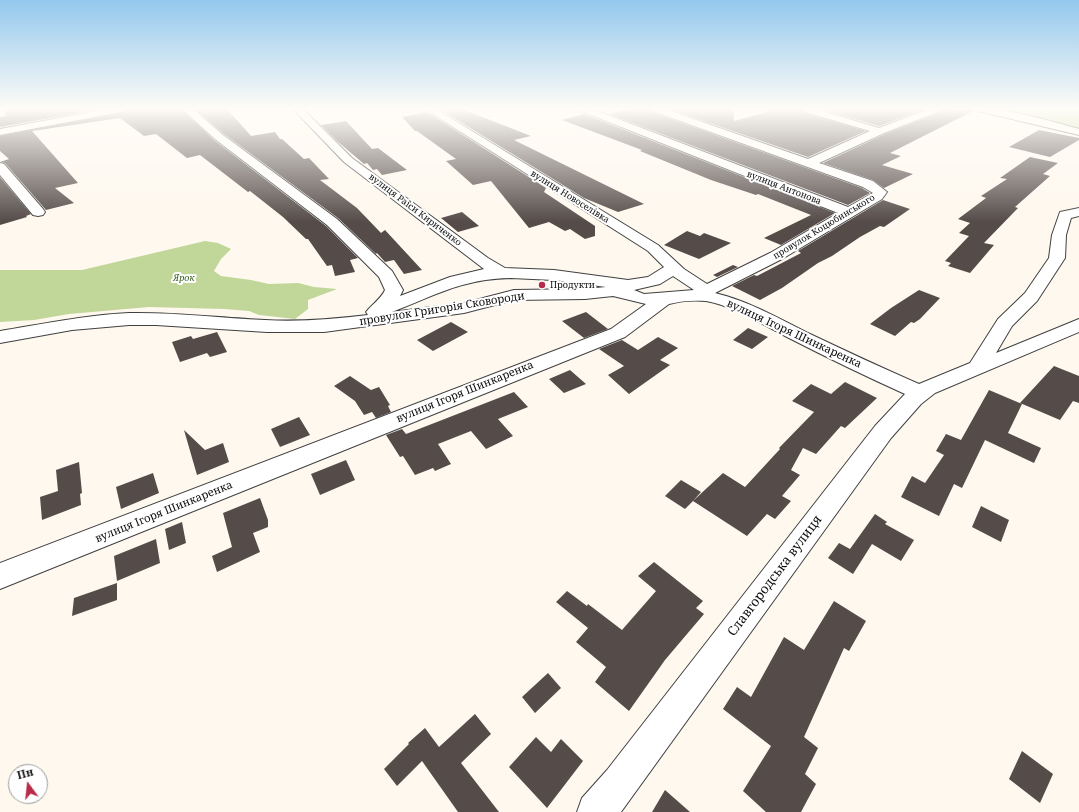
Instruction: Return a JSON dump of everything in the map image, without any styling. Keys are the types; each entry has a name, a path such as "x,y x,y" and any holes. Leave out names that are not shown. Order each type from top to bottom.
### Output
{"street":[{"path":"232,147 332,222 386,275 394,290 390,298 375,312"},
{"name":"вулиця Раїси Кириченко","path":"335,147 348,160 482,262 508,273"},
{"name":"вулиця Новоселівка","path":"491,147 652,248 702,293"},
{"name":"вулиця Антонова","path":"681,147 850,213"},
{"path":"763,147 808,163 844,147"},
{"name":"провулок Коцюбинського","path":"702,293 776,256 850,213 877,196 880,192 868,184 808,163"},
{"path":"0,166 38,212"},
{"path":"977,368 1005,323 1031,297 1057,258 1059,235 1065,215 1079,212"},
{"path":"600,292 658,279 665,276 673,268"},
{"path":"508,273 516,280 514,295"},
{"path":"344,324 460,278 508,273 593,279 626,285"},
{"name":"провулок Григорія Сковороди","path":"0,336 72,324 129,319 156,319 300,327 344,324 464,308 514,295 624,292 644,299 668,297"},
{"name":"вулиця Ігоря Шинкаренка","path":"0,576 618,333 637,320 652,306 668,297 702,293 722,300 754,313 854,363 921,392"},
{"name":"Славгородська вулиця","path":"596,812 620,783 883,432 913,399 927,388 1079,325"}],"green space":[{"name":"Ярок","path":"205,241 218,243 231,249 221,259 214,271 221,276 269,284 298,283 314,287 337,289 308,300 308,309 295,319 259,315 249,311 225,309 149,307 69,314 34,320 0,322 0,270 82,270"}],"building":[{"path":"0,147 46,147 78,183 55,188 74,203 46,210 5,163 0,162 9,159 0,151"},
{"path":"173,147 223,147 326,226 358,258 350,260 355,272 335,276 332,265 327,266 308,239 306,239 283,217 200,155 187,158"},
{"path":"241,147 291,147 304,159 309,158 329,179 320,180 357,208 381,233 385,230 422,270 404,274 394,260 385,262 338,218"},
{"path":"344,147 378,148 407,170 382,175 377,169 373,170 367,163 364,164"},
{"path":"439,147 482,147 546,188 544,192 595,226 595,236 585,239 570,229 565,231 549,222 529,228 491,181 473,185 446,161 456,159"},
{"path":"501,147 528,147 644,204 618,212 584,198"},
{"path":"634,147 667,147 835,213 781,245 764,238 811,215 758,194 756,195 711,180 640,151 642,150"},
{"path":"695,147 748,147 862,188 870,193 848,205"},
{"path":"779,147 831,147 808,157"},
{"path":"857,147 902,147 890,153 901,156 882,165 913,174 884,188 873,180 823,163"},
{"path":"1009,147 1067,147 1050,157"},
{"path":"1030,157 1058,163 1043,174 1050,176 1015,207 1018,208 984,243 994,245 970,273 948,266 951,263 945,261 969,236 959,233 970,223 958,219 986,198 981,196 1007,179 1000,178"},
{"path":"0,177 31,214 26,216 27,217 0,225"},
{"path":"883,200 910,209 884,227 880,226 860,237 832,256 818,263 782,288 760,300 732,286 754,275 757,276 801,253 798,251"},
{"path":"462,212 479,226 458,232 441,218"},
{"path":"687,231 700,236 704,233 731,243 699,259 664,245"},
{"path":"733,265 738,267 717,277 713,275"},
{"path":"919,290 940,298 920,319 914,323 911,322 895,336 870,324 891,308"},
{"path":"586,312 608,329 584,338 562,321"},
{"path":"451,322 468,332 433,351 417,340"},
{"path":"748,328 768,337 752,349 733,340"},
{"path":"217,332 227,352 210,357 207,353 180,362 172,342 191,336 193,339"},
{"path":"658,337 678,348 660,360 670,365 629,394 608,375 624,366 599,349 622,340 638,350"},
{"path":"1054,366 1079,376 1079,403 1073,401 1060,420 1020,403"},
{"path":"570,370 586,384 564,393 549,379"},
{"path":"350,376 371,390 379,387 390,405 388,406 391,412 376,418 372,412 364,415 355,401 334,386"},
{"path":"845,382 877,398 845,428 841,426 816,454 803,448 791,470 800,475 782,496 791,501 775,519 767,514 747,536 693,501 723,473 745,487 780,449 779,448 814,412 792,401 811,384 831,394"},
{"path":"989,390 1022,404 1008,433 1041,448 1034,463 985,440 962,488 954,484 939,516 901,497 912,476 925,483 944,455 936,451 946,434 961,440"},
{"path":"514,392 528,407 498,419 513,436 486,449 471,431 438,444 451,464 435,471 433,468 415,475 403,456 400,457 386,435 402,429 406,434"},
{"path":"299,417 310,435 280,447 271,429"},
{"path":"184,430 205,450 223,443 229,462 197,475"},
{"path":"346,460 355,480 320,495 311,474"},
{"path":"79,462 82,493 80,494 81,505 42,520 40,497 58,491 56,470"},
{"path":"153,473 159,493 121,509 116,487"},
{"path":"681,480 701,492 685,509 665,496"},
{"path":"260,498 268,520 268,527 253,533 260,552 217,572 212,556 232,547 223,513"},
{"path":"981,506 1009,520 1001,542 972,527"},
{"path":"875,514 887,522 885,524 914,540 901,561 872,544 853,574 828,558 839,543 850,549"},
{"path":"182,522 186,543 169,550 165,529"},
{"path":"156,539 160,563 117,581 114,556"},
{"path":"654,562 703,601 696,608 704,614 665,660 629,711 595,682 606,667 576,642 588,628 556,602 567,591 587,606 588,604 622,630 656,591 638,576"},
{"path":"117,583 117,600 72,616 74,598"},
{"path":"834,601 866,621 849,651 844,648 804,737 818,748 805,774 816,784 801,812 766,812 743,791 771,746 723,709 737,687 751,697 784,637 804,650"},
{"path":"548,673 561,688 535,713 522,697"},
{"path":"475,714 491,734 461,763 499,812 458,812 422,761 397,786 384,769 409,744 408,743 425,728 439,747"},
{"path":"536,737 551,752 561,739 583,761 547,808 509,767"},
{"path":"1022,751 1053,774 1040,803 1009,779"},
{"path":"665,790 690,812 652,812"}],"place":[{"name":"Продукти","path":"542,285"}]}
